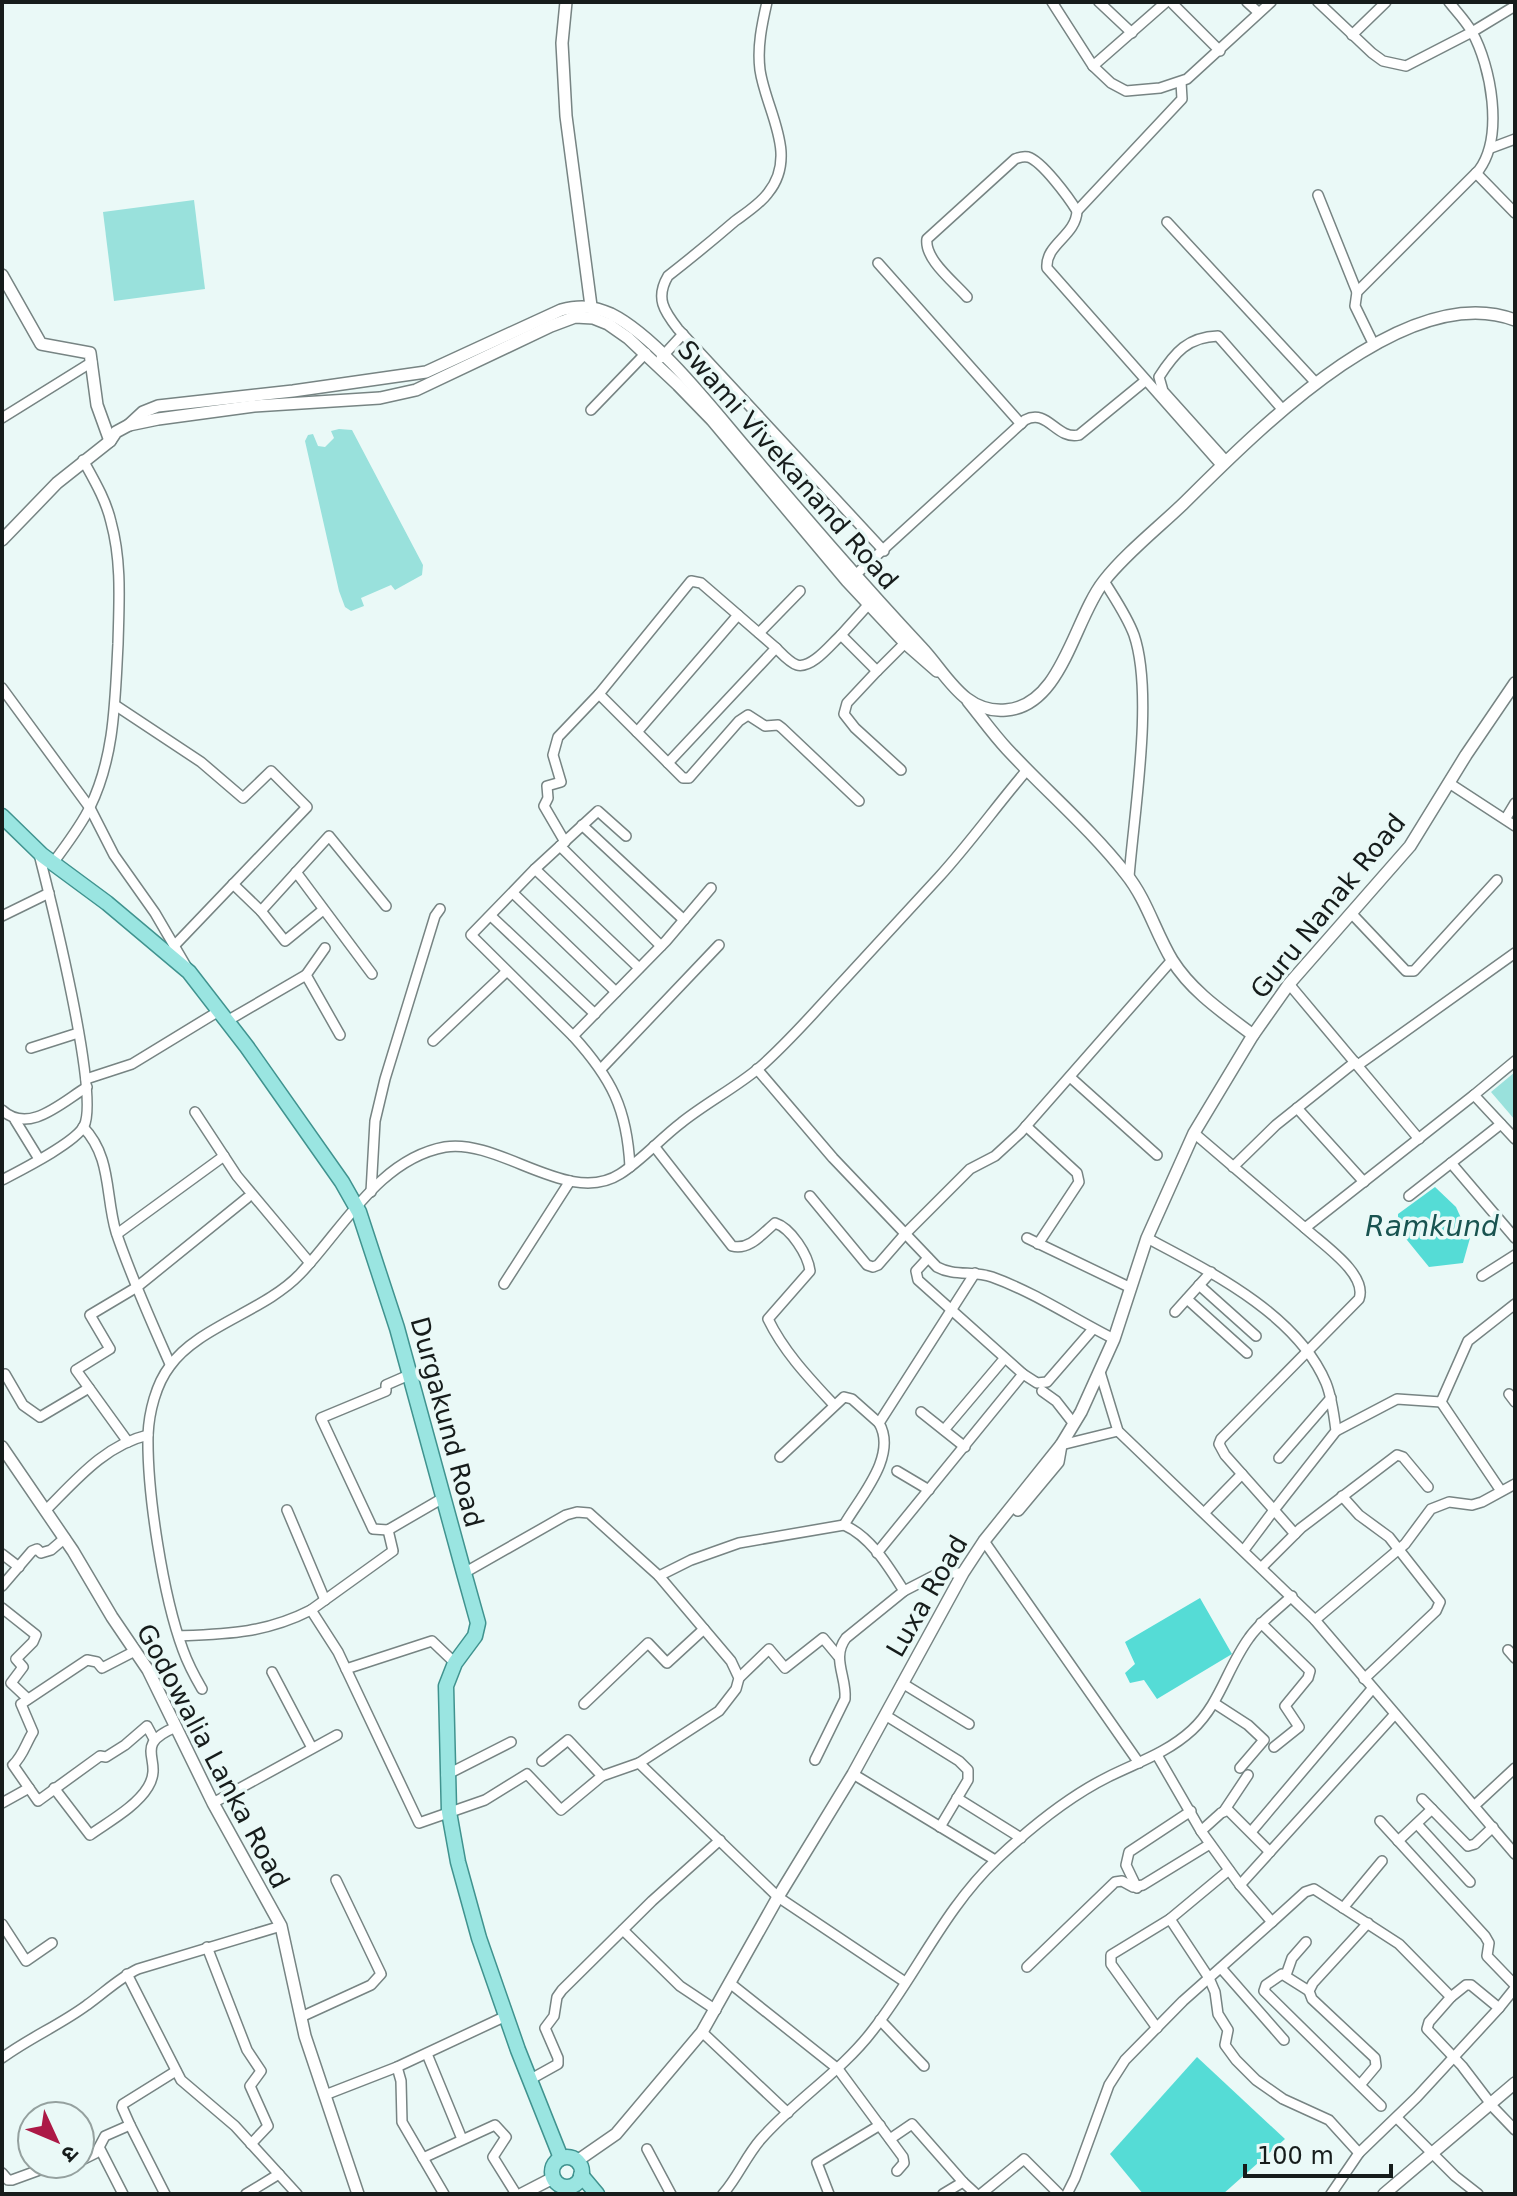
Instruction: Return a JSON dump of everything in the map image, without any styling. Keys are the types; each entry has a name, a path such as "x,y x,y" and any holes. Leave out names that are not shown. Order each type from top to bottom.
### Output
{"main road":[{"name":"Durgakund Road","path":"2,816 38,851 107,903 189,972 342,1182 357,1208 397,1328 478,1623 475,1636 455,1663 446,1686 446,1775 458,1862 479,1938 506,2016 561,2158"},
{"path":"570,2157 585,2176 577,2182 573,2191 553,2178 552,2168 561,2158 570,2157"}],"street":[{"path":"2,540 83,460 143,412 158,406 426,372 561,310 591,306 566,116 562,43 566,2"},
{"path":"767,2 760,32 760,64 763,85 781,143 780,173 766,196 668,276 660,295 662,305 683,334 884,551"},
{"path":"1052,2 1093,66 1111,83 1126,91 1160,88 1181,82 1220,51 1271,2"},
{"path":"1099,2 1132,33"},
{"path":"1093,66 1169,2 1220,51"},
{"path":"1247,2 1258,12"},
{"path":"1318,2 1383,61 1406,66 1515,6"},
{"path":"1352,35 1386,2"},
{"path":"1357,292 1476,173 1486,161 1491,148 1493,129 1489,83 1472,32 1449,2"},
{"path":"1181,82 1182,99 1077,211 1072,230 1049,252 1047,268 1145,381 1224,464"},
{"path":"1491,148 1515,139"},
{"path":"967,297 930,255 925,246 927,239 1015,159 1023,156 1032,158 1064,191 1077,211"},
{"path":"1476,173 1515,213"},
{"path":"1318,195 1357,292 1355,306 1374,345"},
{"path":"1167,222 1316,383"},
{"path":"878,263 1021,424"},
{"path":"3,278 41,344 90,353 97,405 110,441"},
{"name":"Swami Vivekanand Road","path":"591,306 614,316 660,360 850,578 931,657 956,691 968,701"},
{"path":"968,701 1004,711 1024,706 1040,694 1057,674 1085,612 1104,581 1224,464 1316,383 1374,345 1417,325 1462,313 1487,313 1515,320"},
{"name":"Swami Vivekanand Road","path":"129,425 228,409 380,398 416,390 575,317 593,318 608,324 660,360"},
{"path":"660,360 683,334"},
{"path":"1224,464 1163,391 1159,377 1184,347 1199,337 1218,336 1283,410"},
{"path":"591,410 646,353"},
{"path":"2,418 92,362"},
{"path":"850,578 884,551 1031,417 1046,419 1063,434 1079,435 1145,381"},
{"path":"53,863 90,808 105,767 115,705 119,559 111,520 83,460"},
{"name":"Swami Vivekanand Road","path":"850,578 868,605 905,643 941,673"},
{"path":"661,946 562,844 544,806 548,798 547,786 561,782 553,755 558,737 599,694 691,581 701,583 795,664 802,666 814,660 868,605"},
{"path":"1104,581 1125,614 1134,636 1142,683 1141,738 1129,877"},
{"path":"759,633 800,591"},
{"path":"637,732 738,615"},
{"path":"841,635 877,671"},
{"path":"901,770 844,714 847,703 905,643"},
{"path":"668,763 776,648"},
{"name":"Guru Nanak Road","path":"1253,1035 1289,984 1410,846 1515,683"},
{"path":"2,688 90,808 114,855 189,972"},
{"path":"599,694 683,778 689,778 739,721 748,715 765,726 778,725 782,728 859,801"},
{"path":"968,701 1027,770 1067,808 1129,877 1172,960 1194,987 1253,1035"},
{"path":"115,705 201,762 243,798 271,771 307,807 174,946"},
{"path":"202,1689 179,1636 152,1499 148,1435 159,1386 170,1364 201,1339 274,1296 310,1263 371,1192 416,1155 458,1146 477,1149 570,1181 602,1182 630,1167 691,1116 757,1069 787,1041 941,875 1027,770"},
{"path":"1449,783 1515,826"},
{"path":"1506,818 1515,803"},
{"path":"626,836 598,811 535,869 471,935 573,1036 601,1069 624,1116 630,1167"},
{"path":"582,825 684,920"},
{"path":"261,911 329,836 386,906"},
{"path":"2,1180 73,1138 83,1127 88,1113 87,1083 78,1033 38,851"},
{"path":"535,869 639,968"},
{"path":"296,872 372,974"},
{"path":"1352,914 1410,972 1422,965 1497,880"},
{"path":"233,884 261,911 285,941 323,910"},
{"path":"573,1036 661,946 711,888"},
{"path":"2,916 49,893"},
{"path":"513,893 616,992"},
{"path":"371,1192 372,1143 385,1079 435,916 440,909"},
{"path":"491,916 595,1014"},
{"path":"601,1069 719,945"},
{"path":"15,1120 31,1120 87,1083 132,1064 306,975 325,948"},
{"path":"1233,1167 1263,1136 1297,1108 1515,953"},
{"path":"810,1196 867,1265 878,1265 970,1169 995,1156 1026,1126 1172,960"},
{"path":"433,1041 506,972"},
{"path":"306,975 340,1035"},
{"path":"1289,984 1419,1139"},
{"path":"31,1048 78,1033"},
{"name":"Luxa Road","path":"585,2176 591,2151 616,2134 704,2035 887,1717 963,1573 1074,1424 1114,1339 1147,1238 1194,1133 1253,1035"},
{"path":"1305,1228 1515,1061"},
{"path":"757,1069 833,1158 928,1258 945,1271 975,1273 1003,1281 1114,1339"},
{"path":"1070,1077 1157,1155"},
{"path":"1474,1095 1515,1139"},
{"path":"1297,1108 1364,1182"},
{"path":"2,1110 15,1120 39,1159"},
{"path":"195,1112 237,1176 310,1263"},
{"path":"1409,1196 1501,1124"},
{"path":"1026,1126 1077,1173 1079,1182 1038,1244"},
{"path":"83,1127 102,1157 117,1234 170,1364"},
{"path":"1194,1133 1351,1270 1361,1286 1359,1299 1221,1439 1221,1449 1295,1534"},
{"path":"654,1146 732,1246 747,1246 775,1223 784,1226 808,1261 810,1271 768,1319 776,1336 803,1372 834,1405"},
{"path":"117,1234 224,1156"},
{"path":"1451,1163 1515,1238"},
{"path":"504,1284 570,1181"},
{"path":"128,1442 76,1370 110,1349 90,1315 137,1287 247,1198"},
{"path":"1027,1238 1131,1288"},
{"path":"1147,1238 1211,1272 1263,1309 1307,1351 1325,1380 1336,1431"},
{"path":"1482,1276 1515,1255"},
{"path":"928,1258 918,1267 916,1276 1004,1359 1037,1383 1047,1382 1093,1329"},
{"path":"1175,1312 1211,1272"},
{"path":"879,1423 975,1273"},
{"path":"1199,1285 1256,1336"},
{"path":"1187,1299 1247,1353"},
{"path":"1441,1402 1468,1341 1513,1310"},
{"path":"944,1430 1004,1359"},
{"path":"1100,1372 1118,1431 1315,1620 1515,1854"},
{"path":"2,1376 5,1374 23,1405 40,1417 89,1388"},
{"path":"877,1553 1023,1374"},
{"path":"409,1375 386,1385 386,1391 321,1418 373,1529 388,1530 443,1498"},
{"path":"1042,1391 1056,1401 1074,1424"},
{"path":"780,1457 834,1405 848,1397 879,1423 886,1440 881,1460 844,1525"},
{"path":"1279,1458 1331,1398"},
{"path":"1244,1550 1336,1431 1397,1399 1441,1402"},
{"path":"1441,1402 1501,1491"},
{"path":"921,1412 965,1447"},
{"path":"1061,1445 1118,1431"},
{"path":"46,1510 98,1459 148,1435"},
{"name":"Godowalia Lanka Road","path":"2,1447 65,1538 148,1670 213,1803 281,1926 301,2017 358,2194"},
{"path":"1262,1567 1295,1534 1397,1455 1403,1457 1428,1487"},
{"path":"897,1471 929,1490"},
{"path":"1205,1512 1242,1474"},
{"path":"1315,1620 1400,1549 1431,1509 1449,1502 1472,1505 1515,1484"},
{"path":"1342,1496 1359,1515 1383,1530 1438,1597 1439,1607 1364,1679"},
{"path":"287,1510 325,1600"},
{"path":"464,1573 566,1515 589,1513 659,1576 731,1661 739,1678"},
{"path":"659,1576 691,1560 739,1543 844,1525 857,1530 904,1591"},
{"path":"179,1636 264,1629 286,1623 311,1610 393,1551 388,1530"},
{"path":"2,1586 32,1551 37,1549 46,1553 65,1538"},
{"path":"969,1724 905,1684 986,1544 1139,1763"},
{"path":"2,1554 19,1567"},
{"path":"815,1760 845,1699 838,1656 846,1638 904,1591 939,1573 963,1573"},
{"path":"723,2194 735,2181 761,2139 838,2069 880,2020 960,1902 995,1860 1086,1789 1157,1755 1192,1730 1214,1703 1242,1649 1261,1623 1292,1596"},
{"path":"2,1608 36,1635 16,1659 23,1667 11,1683 28,1699"},
{"path":"311,1610 329,1635 419,1823 485,1800 527,1774 561,1810 602,1776 639,1763 719,1711 730,1699 739,1678 769,1649 785,1668 823,1638 838,1656"},
{"path":"1261,1623 1310,1671 1308,1678 1285,1704 1285,1709 1299,1727 1274,1747"},
{"path":"584,1704 648,1643 667,1663 704,1629"},
{"path":"346,1669 432,1641 455,1663"},
{"path":"135,1651 102,1668 97,1662 87,1660 21,1704 33,1732 21,1758 13,1765 38,1801 100,1756 106,1757 125,1745 147,1726 154,1739"},
{"path":"272,1672 312,1748"},
{"path":"1251,1832 1372,1689"},
{"path":"1201,1831 1224,1811 1264,1740 1248,1725 1214,1703"},
{"path":"1240,1885 1395,1714"},
{"path":"781,1899 858,1777 887,1717 964,1765 969,1775 940,1827"},
{"path":"54,1788 90,1835 147,1789 151,1778 154,1739 176,1727"},
{"path":"213,1803 337,1735"},
{"path":"542,1761 568,1740 602,1776"},
{"path":"446,1775 511,1742"},
{"path":"1157,1755 1201,1831 1240,1885 1272,1922"},
{"path":"639,1763 781,1899 905,1982"},
{"path":"1474,1806 1515,1768"},
{"path":"858,1777 995,1860"},
{"path":"2,1803 29,1788"},
{"path":"957,1798 1021,1838"},
{"path":"1422,1799 1468,1846 1475,1844 1493,1827"},
{"path":"1398,1841 1432,1809"},
{"path":"1137,1888 1126,1865 1129,1852 1191,1811"},
{"path":"1224,1811 1231,1812 1270,1852"},
{"path":"1331,2194 1359,2153 1455,2058 1515,1986 1487,1956 1489,1943 1485,1936 1380,1821"},
{"path":"1417,1824 1470,1882"},
{"path":"531,2079 558,2064 545,2028 556,2011 557,1997 623,1930 720,1840"},
{"path":"1137,1888 1210,1844"},
{"path":"1343,1908 1382,1861"},
{"path":"1157,2028 1111,1964 1111,1955 1170,1919 1229,1870"},
{"path":"301,2017 371,1985 381,1974 336,1880"},
{"path":"1027,1967 1111,1885 1122,1881 1137,1888"},
{"path":"1067,2194 1114,2074 1209,1978 1310,1889 1319,1891 1399,1944 1451,1997"},
{"path":"1170,1919 1209,1978 1215,1992 1218,2014 1228,2030 1225,2045 1236,2060 1256,2080 1283,2099 1329,2120 1359,2153"},
{"path":"1309,1991 1368,1923"},
{"path":"2,1924 26,1961 52,1943"},
{"path":"2,2058 86,2006 127,1974 281,1926"},
{"path":"623,1930 664,1972 716,2010"},
{"path":"1286,1975 1292,1958 1306,1942"},
{"path":"207,1947 247,2050 261,2071 250,2086 268,2126 251,2144"},
{"path":"1221,1968 1284,2040"},
{"path":"127,1974 176,2071 189,2089 235,2126 297,2194"},
{"path":"1360,2085 1376,2066 1375,2058 1312,1999 1309,1991 1286,1975 1279,1974 1266,1985 1266,1994 1381,2106"},
{"path":"1499,2008 1471,1985 1466,1985 1427,2025 1429,2032 1515,2130"},
{"path":"585,2176 617,2142 704,2035 734,1986 838,2069 903,2157 904,2163 897,2171"},
{"path":"325,2095 427,2054 506,2016"},
{"path":"880,2020 924,2066"},
{"path":"704,2035 788,2113"},
{"path":"427,2054 462,2139"},
{"path":"397,2067 401,2081 402,2122 444,2194"},
{"path":"165,2194 122,2107 176,2071"},
{"path":"1384,2194 1515,2083"},
{"path":"1397,2118 1478,2194"},
{"path":"890,2139 912,2124 963,2182 978,2194 1024,2159 1059,2194"},
{"path":"123,2194 100,2149 100,2143 105,2136 130,2125"},
{"path":"423,2158 490,2125 499,2127 506,2137 493,2157 523,2192 553,2178"},
{"path":"829,2194 817,2163 880,2125"},
{"path":"96,2151 100,2149"},
{"path":"647,2149 671,2194"},
{"path":"246,2194 279,2174"},
{"path":"943,2194 963,2182"}],"shaded area":[{"path":"194,200 205,289 114,301 103,212"},
{"path":"352,430 423,565 422,575 395,590 391,585 361,598 364,606 351,611 345,607 339,591 305,441 308,435 313,434 318,446 325,447 334,438 331,431"},
{"path":"1515,1072 1515,1120 1491,1092"}],"water":[{"name":"Ramkund","path":"1435,1187 1456,1207 1470,1238 1463,1263 1429,1267 1398,1229 1398,1214"},
{"path":"1200,1598 1232,1654 1157,1699 1144,1680 1130,1683 1125,1673 1135,1664 1125,1642"},
{"path":"1197,2057 1285,2139 1223,2194 1143,2194 1110,2154"}]}
